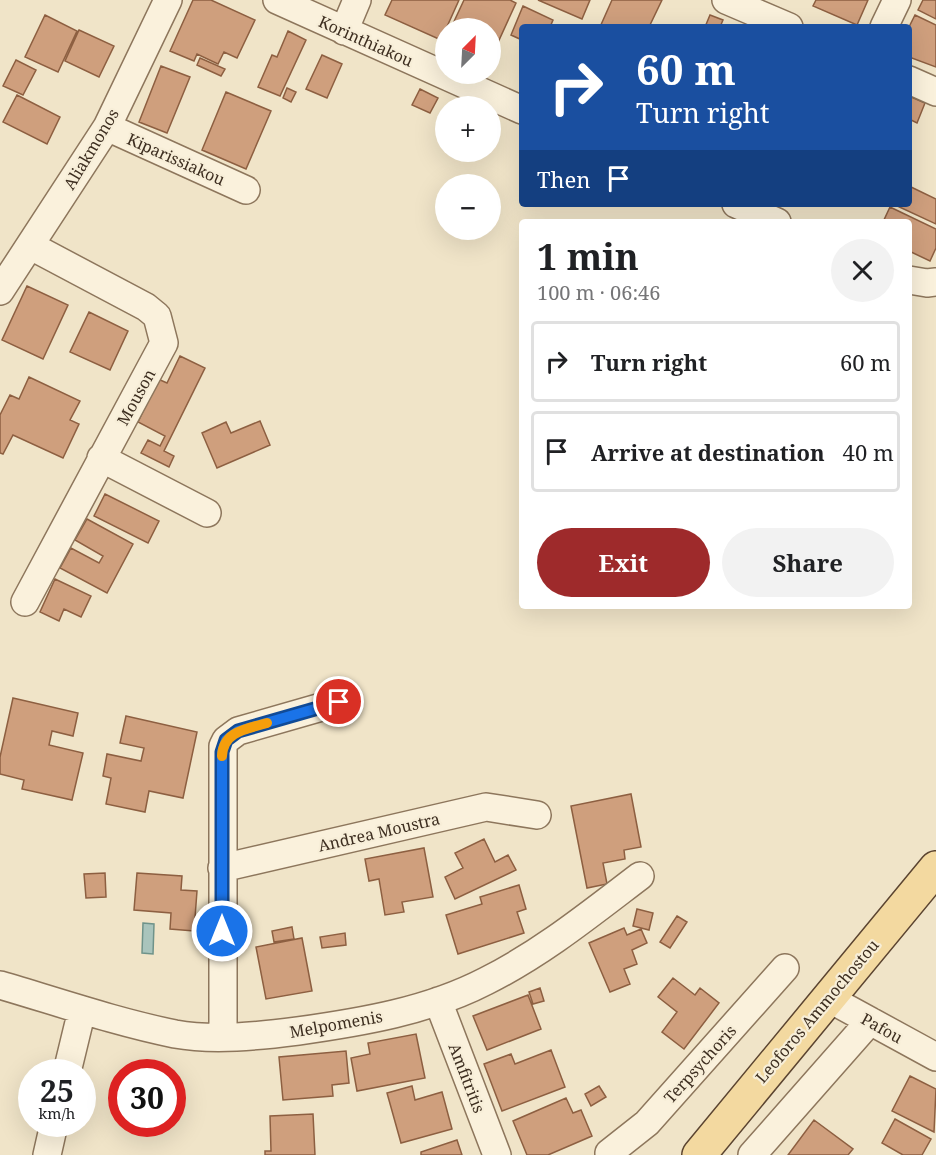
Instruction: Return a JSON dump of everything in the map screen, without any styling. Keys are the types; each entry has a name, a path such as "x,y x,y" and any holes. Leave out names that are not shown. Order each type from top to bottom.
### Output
{"main road":[{"name":"Leoforos Ammochostou","path":"699,1155 936,868"}],"street":[{"name":"Aliakmonos","path":"0,291 32,246 106,127 168,0"},
{"name":"Korinthiakou","path":"277,0 519,109"},
{"path":"344,31 357,0"},
{"path":"726,0 782,24"},
{"path":"885,24 897,0"},
{"path":"912,81 936,92"},
{"name":"Kiparissiakou","path":"106,127 246,190"},
{"path":"743,207 770,219"},
{"name":"Mouson","path":"25,602 101,458 160,355 164,343 157,316 146,307 32,246"},
{"path":"912,280 936,282"},
{"path":"101,458 207,513"},
{"path":"223,1036 222,752 226,740 238,731 339,702"},
{"name":"Andrea Moustra","path":"222,868 486,807 537,815"},
{"name":"Melpomenis","path":"0,984 82,1010 177,1034 223,1036 274,1034 363,1022 438,1001 485,982 560,937 640,876"},
{"name":"Terpsychoris","path":"609,1154 646,1123 785,968"},
{"name":"Pafou","path":"828,998 936,1057"},
{"name":"Amfitritis","path":"438,1001 497,1155"},
{"path":"70,1059 82,1010"},
{"path":"752,1155 870,1021"},
{"path":"47,1155 51,1137"}],"water":[{"path":"143,923 154,924 153,954 142,953"}],"building":[{"path":"193,0 211,0 255,20 237,58 224,52 218,64 197,54 194,61 170,51"},
{"path":"392,0 459,0 451,18 435,18 435,37 385,15"},
{"path":"464,0 510,0 516,3 501,36 501,18 456,18"},
{"path":"538,0 590,0 582,19"},
{"path":"612,0 662,0 650,24 601,24"},
{"path":"816,0 868,0 857,24 813,6"},
{"path":"923,0 936,0 936,19 918,10"},
{"path":"523,6 553,20 551,24 519,24 519,39 511,35"},
{"path":"45,15 77,31 58,72 25,57"},
{"path":"710,15 723,20 721,24 706,24"},
{"path":"915,15 936,25 936,67 912,58 910,24"},
{"path":"79,30 114,46 99,77 65,61"},
{"path":"288,31 306,40 280,96 258,87 272,55 277,57"},
{"path":"322,55 342,64 327,98 306,89"},
{"path":"200,58 225,69 221,76 197,65"},
{"path":"16,60 36,70 23,95 3,86"},
{"path":"161,66 190,77 167,133 139,122"},
{"path":"287,88 296,92 291,102 283,98"},
{"path":"420,89 435,96 435,104 430,113 412,105"},
{"path":"226,92 271,111 246,169 202,150"},
{"path":"17,95 60,117 47,144 3,122"},
{"path":"912,97 925,103 917,123 912,120"},
{"path":"912,187 936,199 936,224 899,207 912,207"},
{"path":"890,207 936,229 936,248 930,261 912,252 912,219 884,219"},
{"path":"27,286 68,305 43,359 2,340"},
{"path":"89,312 128,331 110,370 70,352"},
{"path":"180,356 205,368 164,451 174,456 169,467 141,453 148,440 160,446 165,436 138,422 158,379 167,383"},
{"path":"29,377 80,401 70,420 79,424 63,458 13,435 3,454 0,453 0,415 10,395 19,399"},
{"path":"260,421 270,445 217,468 202,433 226,422 231,433"},
{"path":"105,494 159,521 148,543 94,516"},
{"path":"87,519 133,544 107,593 60,568 71,548 99,563 103,556 75,540"},
{"path":"55,579 91,596 81,617 64,609 59,621 40,612"},
{"path":"13,698 78,713 73,736 52,731 49,745 83,753 72,800 22,789 24,780 0,774 0,757"},
{"path":"126,716 197,732 183,798 149,791 145,812 106,804 111,778 103,776 107,754 141,761 144,748 120,743"},
{"path":"631,794 641,847 624,850 625,859 603,863 607,884 587,888 571,806"},
{"path":"484,839 495,862 508,855 516,870 455,899 445,877 463,868 455,853"},
{"path":"424,848 433,897 402,902 404,912 385,915 379,879 369,881 365,859"},
{"path":"105,873 106,897 86,898 84,874"},
{"path":"137,873 182,876 181,890 197,891 194,931 170,929 171,913 134,910"},
{"path":"519,885 526,909 517,912 524,933 458,954 446,915 482,904 480,897"},
{"path":"637,909 653,913 649,930 633,926"},
{"path":"677,916 687,922 670,948 660,942"},
{"path":"292,927 294,939 274,942 272,931"},
{"path":"624,928 627,935 641,929 647,943 632,950 637,964 624,969 630,984 610,992 589,943"},
{"path":"345,933 346,945 322,948 320,937"},
{"path":"302,938 312,991 266,999 256,947"},
{"path":"673,978 695,995 700,988 719,1003 684,1049 662,1032 677,1012 658,997"},
{"path":"540,988 544,1001 533,1004 529,992"},
{"path":"528,995 541,1029 487,1050 473,1016"},
{"path":"416,1034 425,1078 357,1091 351,1058 370,1054 368,1043"},
{"path":"551,1050 565,1087 502,1111 484,1064 511,1054 515,1064"},
{"path":"346,1051 349,1083 332,1085 333,1096 283,1100 279,1057"},
{"path":"910,1076 936,1089 934,1132 892,1111"},
{"path":"412,1086 415,1100 442,1092 452,1129 401,1143 387,1093"},
{"path":"599,1086 606,1097 591,1106 585,1094"},
{"path":"566,1098 573,1113 581,1110 592,1136 548,1155 527,1155 513,1121"},
{"path":"313,1114 315,1155 265,1155 265,1151 271,1151 270,1116"},
{"path":"895,1119 931,1139 922,1155 903,1155 882,1143"},
{"path":"814,1120 853,1149 848,1155 788,1155"},
{"path":"457,1140 462,1155 421,1155 421,1152"}],"slow traffic":[{"path":"222,756 223,746 232,735 238,731 267,723"}],"route":[{"path":"222,931 222,752 226,740 238,731 339,702"}]}
